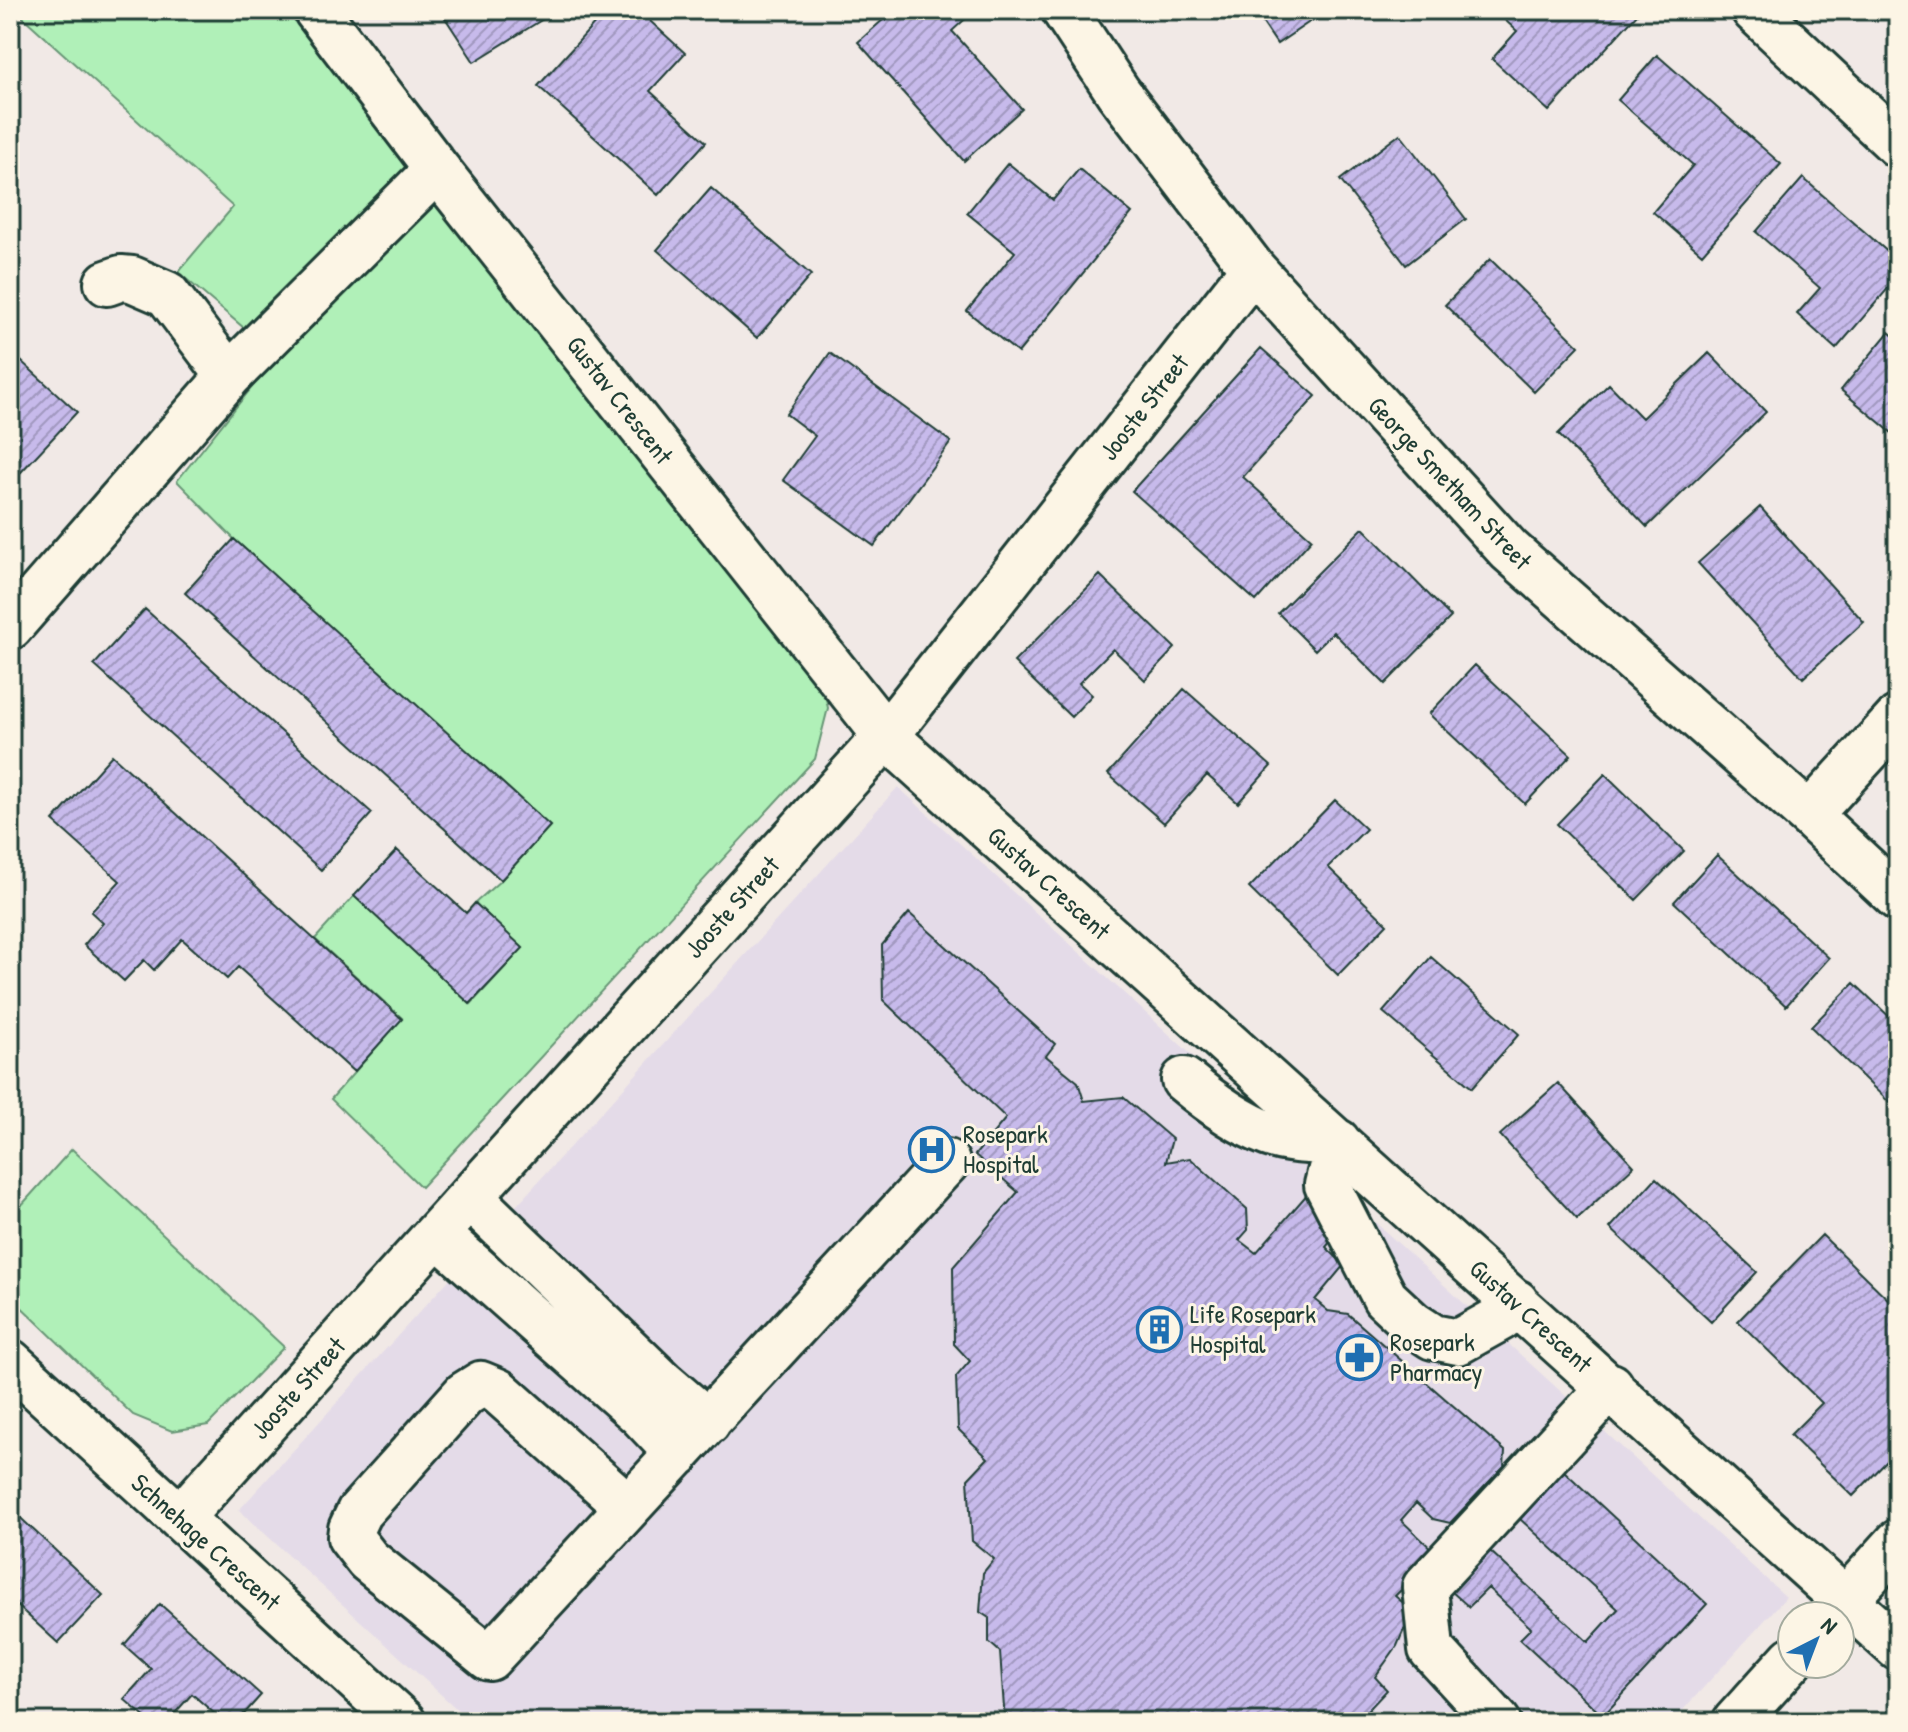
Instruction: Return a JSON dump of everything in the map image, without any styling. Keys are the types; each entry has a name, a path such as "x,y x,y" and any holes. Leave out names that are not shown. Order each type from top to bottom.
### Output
{"street":[{"name":"Gustav Crescent","path":"316,10 437,169 886,736 1611,1386 1830,1600"},
{"name":"George Smetham Street","path":"1064,10 1118,92 1253,269 1509,550 1809,815 1898,898"},
{"path":"1754,10 1898,145"},
{"path":"10,627 229,376 437,169"},
{"name":"Jooste Street","path":"180,1518 886,736 1253,269"},
{"path":"107,283 121,278 132,279 167,294 229,376"},
{"path":"1809,815 1898,718"},
{"path":"1184,1080 1215,1106 1270,1134 1300,1140 1338,1142 1327,1185 1385,1298 1413,1324 1433,1337 1458,1342 1501,1318 1516,1302"},
{"path":"628,1507 498,1391 481,1384 465,1394 359,1512 350,1537 368,1560 489,1658 947,1162"},
{"path":"470,1197 664,1384 708,1422"},
{"path":"437,1234 641,1415 678,1454"},
{"name":"Schnehage Crescent","path":"10,1362 403,1722"},
{"path":"1498,1722 1431,1649 1425,1587 1611,1386"},
{"path":"1845,1600 1898,1542"},
{"name":"Gustav Crescent","path":"1856,1620 1898,1648"},
{"path":"1735,1722 1776,1677"}],"shaded area":[{"name":"Rosepark Hospital","path":"898,787 1786,1597 1776,1600 1776,1608 1672,1722 471,1722 239,1510"}],"green space":[{"path":"15,10 294,10 819,667 828,708 815,759 421,1187 331,1099 402,1018 315,939 354,896 471,1004 523,948 475,903 501,880 550,826 234,539 177,481 277,356 178,272 233,207"},
{"path":"72,1149 284,1347 208,1425 172,1431 133,1415 10,1296 10,1218"}],"building":[{"path":"440,10 548,10 551,14 474,62"},
{"path":"607,10 638,10 685,53 650,91 706,142 658,195 538,86"},
{"path":"894,10 975,10 952,31 1022,109 964,161 858,42"},
{"path":"1254,10 1327,10 1277,44"},
{"path":"1494,10 1568,10 1573,15 1577,10 1634,10 1638,13 1549,111 1492,59 1517,31"},
{"path":"1657,55 1781,164 1702,254 1653,212 1693,165 1618,100"},
{"path":"1400,134 1466,219 1406,265 1340,180"},
{"path":"1008,163 1053,200 1079,169 1132,213 1018,353 967,311 1015,252 967,213"},
{"path":"1803,178 1898,261 1898,277 1836,349 1797,314 1820,288 1756,232"},
{"path":"711,188 811,275 757,338 657,250"},
{"path":"1490,259 1579,346 1534,392 1445,305"},
{"path":"1889,332 1898,340 1898,438 1841,390"},
{"path":"1261,348 1316,396 1243,477 1312,539 1256,601 1132,491"},
{"path":"10,351 77,412 10,484"},
{"path":"830,353 951,442 874,546 783,480 815,436 786,414"},
{"path":"1709,353 1766,412 1647,527 1558,434 1609,384 1642,418"},
{"path":"1760,507 1864,622 1803,678 1698,563"},
{"path":"1363,528 1451,617 1385,684 1333,632 1315,650 1278,613"},
{"path":"234,539 550,826 501,880 185,593"},
{"path":"1100,575 1175,648 1145,680 1113,649 1079,683 1092,695 1071,717 1014,662"},
{"path":"145,609 372,813 321,870 94,665"},
{"path":"1475,665 1571,755 1525,804 1429,714"},
{"path":"1184,689 1271,766 1238,803 1207,775 1164,823 1108,774"},
{"path":"112,755 402,1019 354,1072 238,967 227,979 182,939 154,970 144,960 124,981 84,945 103,923 91,912 120,881 53,821"},
{"path":"1605,774 1684,851 1636,900 1557,824"},
{"path":"1335,800 1366,829 1328,867 1387,924 1338,975 1249,888"},
{"path":"397,850 466,913 475,903 523,948 470,1004 354,896"},
{"path":"1717,855 1829,958 1786,1006 1674,902"},
{"name":"Life Rosepark Hospital","path":"909,913 1055,1044 1046,1056 1078,1082 1084,1101 1123,1097 1172,1139 1166,1162 1190,1158 1247,1209 1248,1230 1239,1240 1256,1253 1310,1191 1345,1224 1326,1247 1344,1265 1315,1300 1328,1311 1348,1314 1505,1451 1504,1466 1450,1523 1433,1519 1416,1503 1401,1520 1437,1554 1395,1596 1408,1607 1405,1627 1397,1646 1375,1677 1387,1690 1357,1722 1005,1722 1000,1652 989,1642 989,1618 980,1612 983,1573 994,1559 972,1541 968,1479 988,1458 958,1429 956,1377 970,1361 954,1344 953,1267 1018,1192 975,1155 1006,1118 883,1000 882,945"},
{"path":"1431,957 1519,1034 1472,1088 1383,1012"},
{"path":"1854,983 1898,1025 1897,1110 1811,1027"},
{"path":"1558,1083 1634,1166 1577,1219 1500,1135"},
{"path":"1656,1178 1757,1272 1711,1322 1610,1228"},
{"path":"1822,1235 1898,1309 1898,1450 1853,1496 1790,1435 1822,1403 1738,1321"},
{"path":"1564,1471 1707,1604 1603,1716 1520,1639 1531,1628 1488,1588 1469,1607 1452,1592 1490,1551 1588,1642 1618,1609 1520,1519"},
{"path":"10,1508 103,1595 58,1643 10,1599"},
{"path":"160,1604 261,1695 237,1722 224,1722 192,1694 167,1722 150,1722 124,1699 151,1669 124,1645"}],"place":[{"name":"Rosepark Hospital","path":"932,1149"},
{"name":"Life Rosepark Hospital","path":"1159,1329"},
{"name":"Rosepark Pharmacy","path":"1359,1357"}]}
